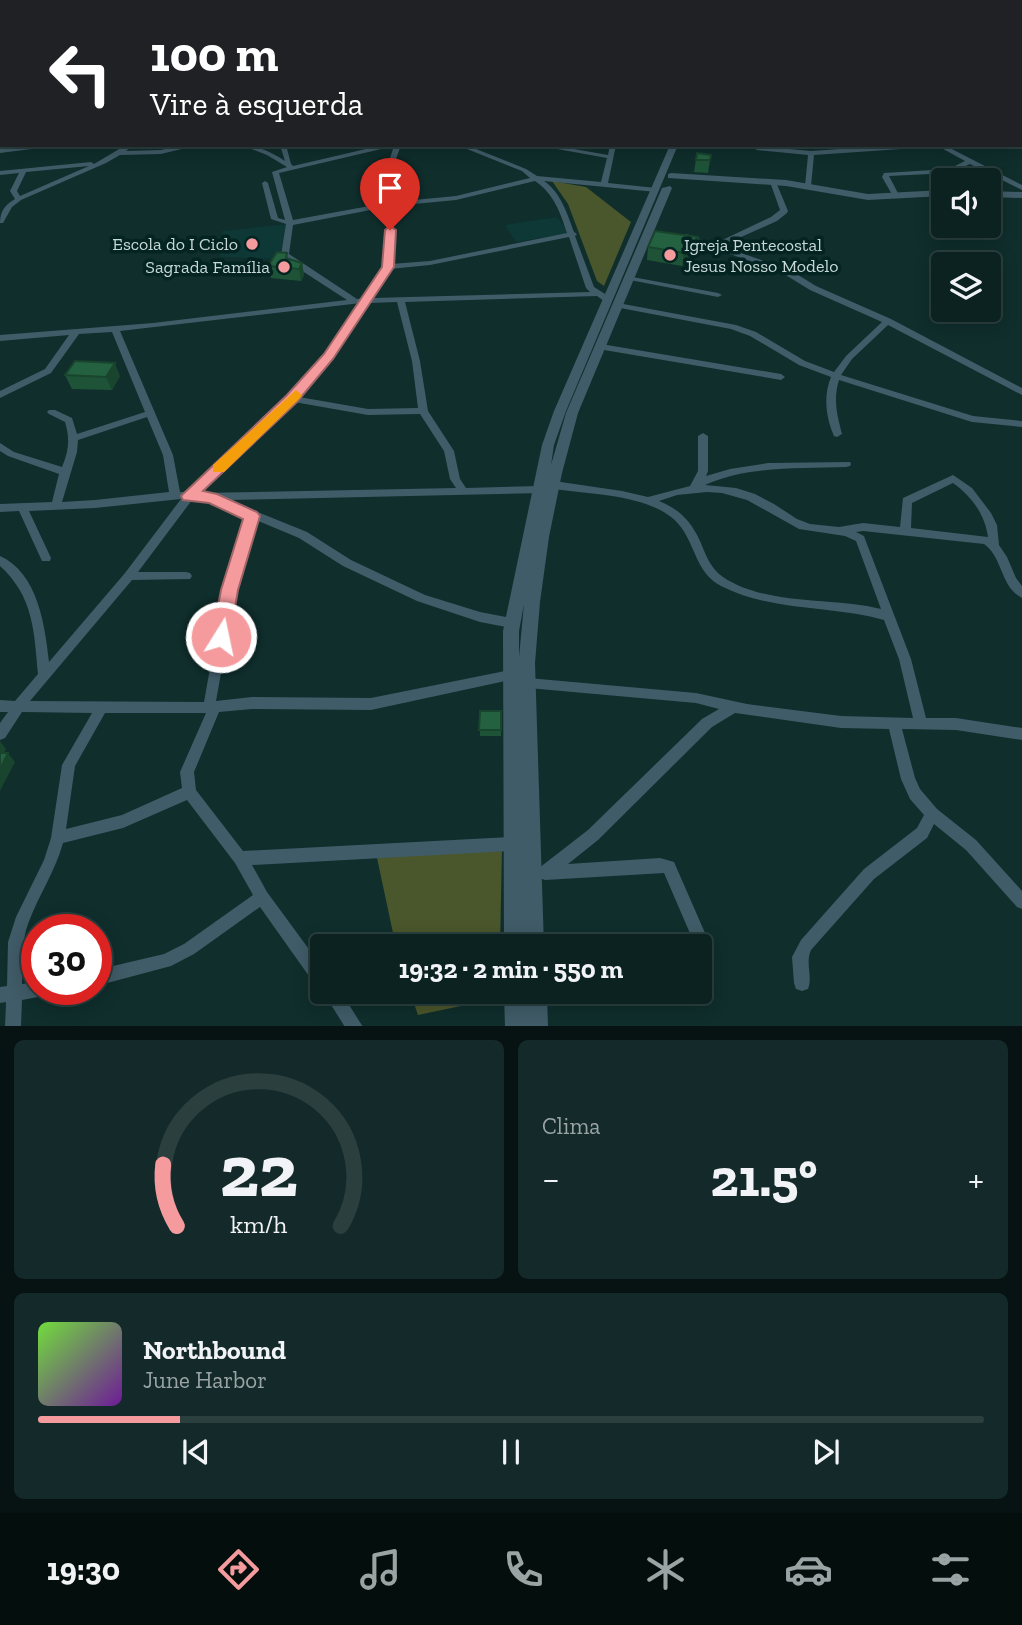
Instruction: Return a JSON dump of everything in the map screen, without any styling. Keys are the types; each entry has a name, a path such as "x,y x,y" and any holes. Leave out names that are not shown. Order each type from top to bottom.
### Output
{"street":[{"path":"0,151 40,147"},
{"path":"0,221 9,206 19,199 104,162 128,147"},
{"path":"153,152 158,147"},
{"path":"121,153 183,147"},
{"path":"249,147 290,165"},
{"path":"284,147 290,165"},
{"path":"355,301 312,271 287,260 285,255 290,223 275,174 290,165 382,147"},
{"path":"0,734 20,704 129,576 189,496 292,399 329,356 388,267 391,255 389,170 397,147"},
{"path":"465,147 537,178 656,190"},
{"path":"550,147 610,157"},
{"path":"593,147 596,155"},
{"path":"604,186 612,147"},
{"path":"535,934 538,874 528,683 529,629 552,434 673,147"},
{"path":"514,934 510,675 512,623 547,488 572,413 601,347 607,299 630,278 657,232 671,176 682,147"},
{"path":"757,148 811,153 881,147"},
{"path":"943,147 1022,188"},
{"path":"808,186 811,153"},
{"path":"0,173 104,162"},
{"path":"896,197 886,174 950,171 969,162"},
{"path":"19,199 13,191 24,170"},
{"path":"671,176 808,186 868,197 931,194"},
{"path":"265,183 275,219 290,223 390,204 456,198 537,178"},
{"path":"537,178 555,196 573,234 590,288 607,299"},
{"path":"717,245 774,219 785,209 773,183"},
{"path":"1001,194 1022,195"},
{"path":"388,267 430,263 573,234"},
{"path":"676,235 717,245 778,268 813,288 888,321 1022,392"},
{"path":"732,239 736,252"},
{"path":"630,278 719,295"},
{"path":"0,338 115,330 355,301 607,299 733,327 752,334 803,363 972,419 1022,424"},
{"path":"401,301 419,380 423,411 449,451 455,479 462,491"},
{"path":"837,435 828,406 834,374 888,321"},
{"path":"115,330 168,455 175,495"},
{"path":"0,395 43,375 76,332"},
{"path":"601,347 781,377"},
{"path":"292,399 368,412 423,411"},
{"path":"52,412 69,420 75,438 73,456 65,472 57,505"},
{"path":"75,438 151,413"},
{"path":"694,485 703,471 703,436"},
{"path":"0,446 11,454 65,472"},
{"path":"647,500 694,485 717,474 739,470 846,464"},
{"path":"905,532 907,501 953,479 984,511 995,533 994,544 1010,581 1022,593"},
{"path":"694,485 729,490 765,503 800,526 852,533 863,545 905,659 921,723"},
{"path":"0,508 175,495 211,498 547,488 647,500 668,508 680,517 689,530 701,562 716,577 737,589 809,606 888,616"},
{"path":"211,498 303,535 347,563 421,598 480,617 512,623"},
{"path":"22,507 46,558"},
{"path":"252,516 230,590 212,707 187,772 189,792 240,858 262,897 310,963"},
{"path":"840,530 863,527 986,540 994,544"},
{"path":"0,560 29,592 36,608 44,676"},
{"path":"129,576 186,576"},
{"path":"0,706 212,707 252,703 382,704 510,675"},
{"path":"528,683 696,698 733,707 841,722 956,724 1022,734"},
{"path":"13,1026 7,995 21,922 51,862 58,838 69,765 102,707"},
{"path":"538,874 593,835 707,723 733,707"},
{"path":"895,724 908,779 932,814 971,845 1022,902"},
{"path":"58,838 141,815 189,792"},
{"path":"802,983 800,957 806,945 869,874 922,833 932,814"},
{"path":"240,858 512,844"},
{"path":"538,874 660,865 668,867 697,933"},
{"path":"112,974 166,961 188,949 262,897"},
{"path":"339,1004 354,1026"},
{"path":"515,1004 516,1026"},
{"path":"536,1004 537,1026"}],"shaded area":[{"path":"557,217 570,233 516,242 505,225"},
{"name":"Escola do I Ciclo","path":"288,224 279,259 220,257 222,231"}],"green space":[{"path":"552,181 586,187 631,222 604,286 597,281 568,204"},
{"path":"502,849 500,934 393,934 377,858"},
{"path":"414,1004 470,1004 418,1015"}],"building":[{"path":"697,153 711,155 710,160 696,160"},
{"path":"655,231 698,237 684,253 648,247"},
{"path":"277,252 287,253 286,258 302,263 299,269 268,266"},
{"path":"75,361 115,363 106,377 65,375"},
{"path":"480,711 501,711 501,730 479,730"},
{"path":"0,753 8,753 0,769"}],"slow traffic":[{"path":"218,468 296,395"}],"place":[{"name":"Escola do I Ciclo","path":"252,244"},
{"name":"Igreja Pentecostal Jesus Nosso Modelo","path":"670,255"},
{"name":"Sagrada Família","path":"284,267"}],"route":[{"path":"221,637 230,590 252,516 211,498 189,496 292,399 329,356 388,267 391,255 390,230"}]}
